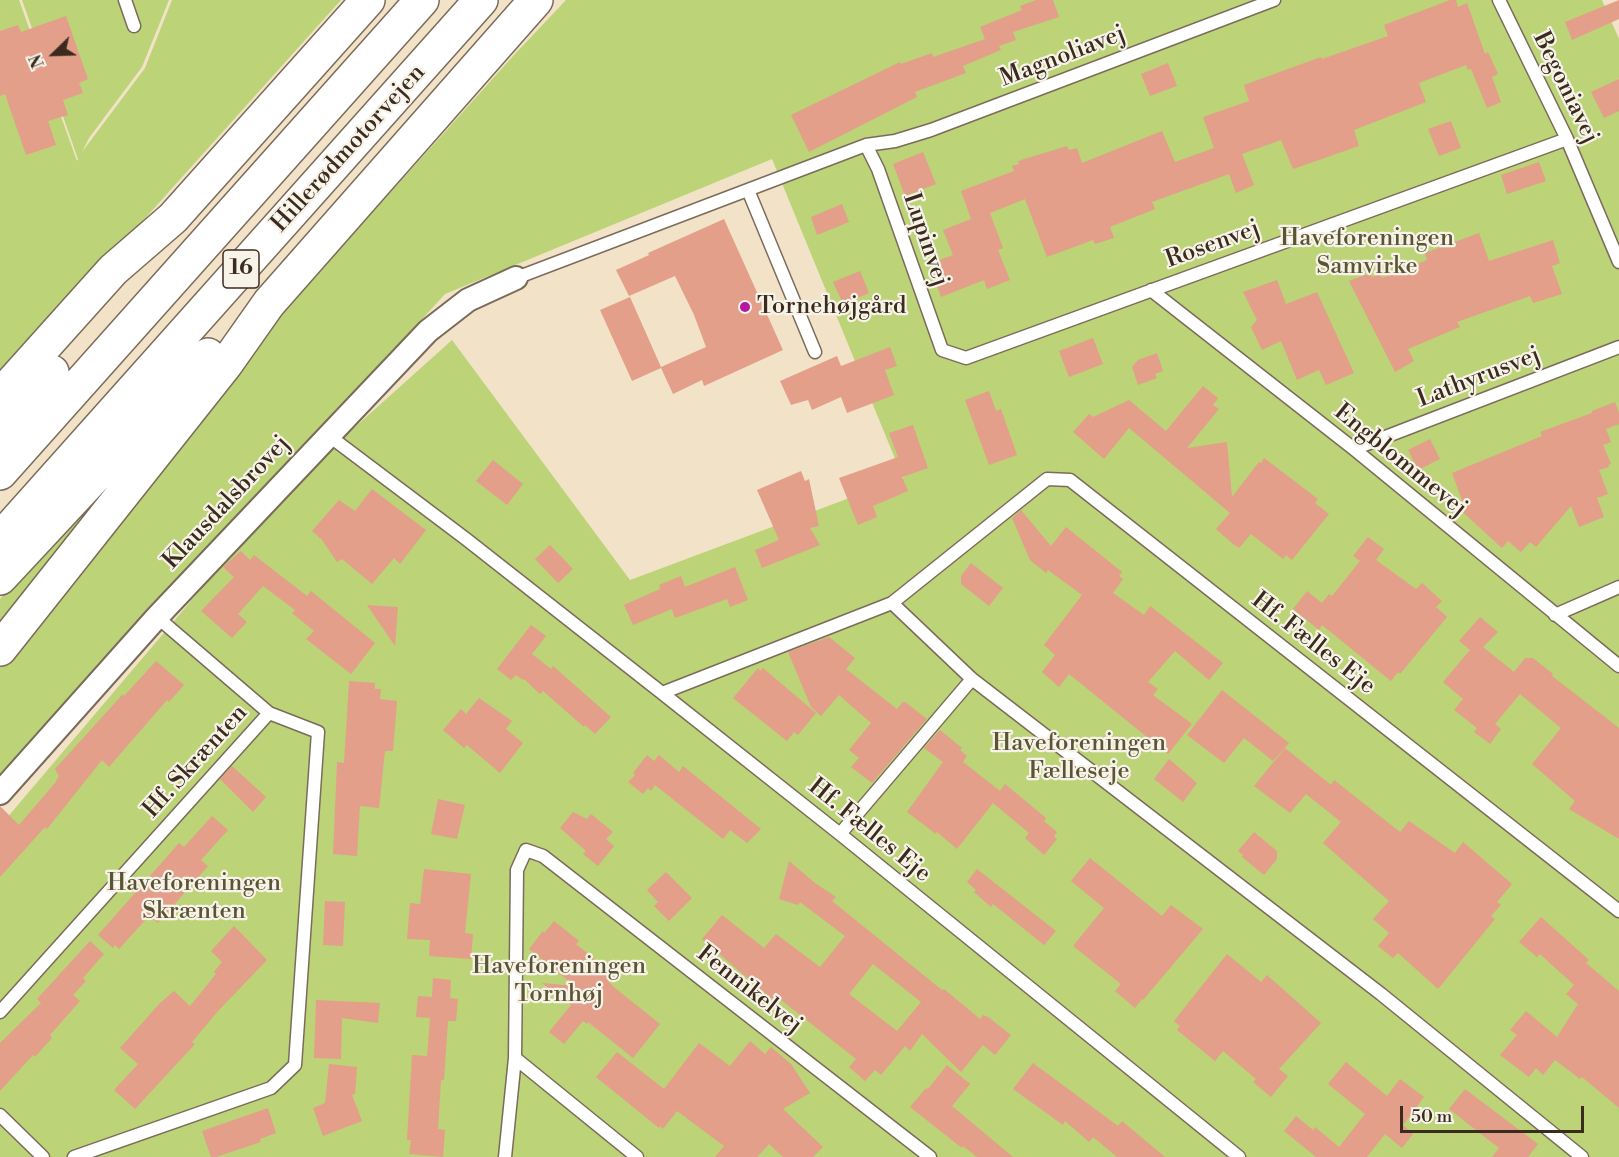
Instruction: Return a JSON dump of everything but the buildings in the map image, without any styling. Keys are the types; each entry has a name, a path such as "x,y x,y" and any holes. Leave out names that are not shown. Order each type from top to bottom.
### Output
{"highway":[{"path":"0,396 113,270 173,218 368,0"},
{"name":"Hillerødmotorvejen","path":"0,473 422,0"},
{"name":"Hillerødmotorvejen","path":"0,539 481,0"},
{"path":"0,649 226,364 269,303 536,0"},
{"path":"0,433 127,286 173,218"},
{"path":"0,578 214,348 269,303"}],"street":[{"name":"Klausdalsbrovej","path":"0,793 157,617 428,331 468,300 516,278"}],"lane":[{"path":"125,0 134,27"},
{"name":"Magnoliavej","path":"516,278 866,145 895,141 931,130 1274,0"},
{"name":"Begoniavej","path":"1499,0 1567,139 1619,262"},
{"name":"Rosenvej","path":"942,350 966,358 1567,139"},
{"name":"Lupinvej","path":"866,145 878,169 942,350"},
{"path":"748,190 815,352"},
{"name":"Engblommevej","path":"1151,290 1354,449 1619,666"},
{"name":"Lathyrusvej","path":"1354,449 1619,347"},
{"path":"327,435 466,538 662,693"},
{"name":"Hf. Fælles Eje","path":"662,693 892,603 1047,479 1070,480 1619,911"},
{"path":"1555,615 1619,587"},
{"path":"892,603 972,679 1381,994 1582,1157"},
{"path":"157,617 269,713"},
{"path":"840,834 972,679"},
{"name":"Hf. Fælles Eje","path":"662,693 1239,1157"},
{"name":"Hf. Skrænten","path":"0,1012 269,713 318,732 295,1065 271,1088 74,1157"},
{"name":"Fennikelvej","path":"515,1058 517,870 526,850 543,856 930,1157"},
{"path":"505,1157 515,1058"},
{"path":"515,1058 637,1157"},
{"path":"0,1115 43,1157"}],"green space":[{"path":"0,0 19,0 77,161 22,0 169,0 142,67 89,138 82,152 145,68 172,0 341,0 105,263 0,399"},
{"path":"566,0 1602,0 1619,39 1619,1157 0,1157 0,826 286,489 452,340 630,580 903,478 772,159 445,294 0,783 0,599 86,502 143,491 265,332"}],"place":[{"name":"Tornehøjgård","path":"745,307"}],"park label":[{"name":"Haveforeningen Samvirke","path":"1367,253"},
{"name":"Haveforeningen Fælleseje","path":"1079,758"},
{"name":"Haveforeningen Skrænten","path":"194,898"},
{"name":"Haveforeningen Tornhøj","path":"559,981"}]}
